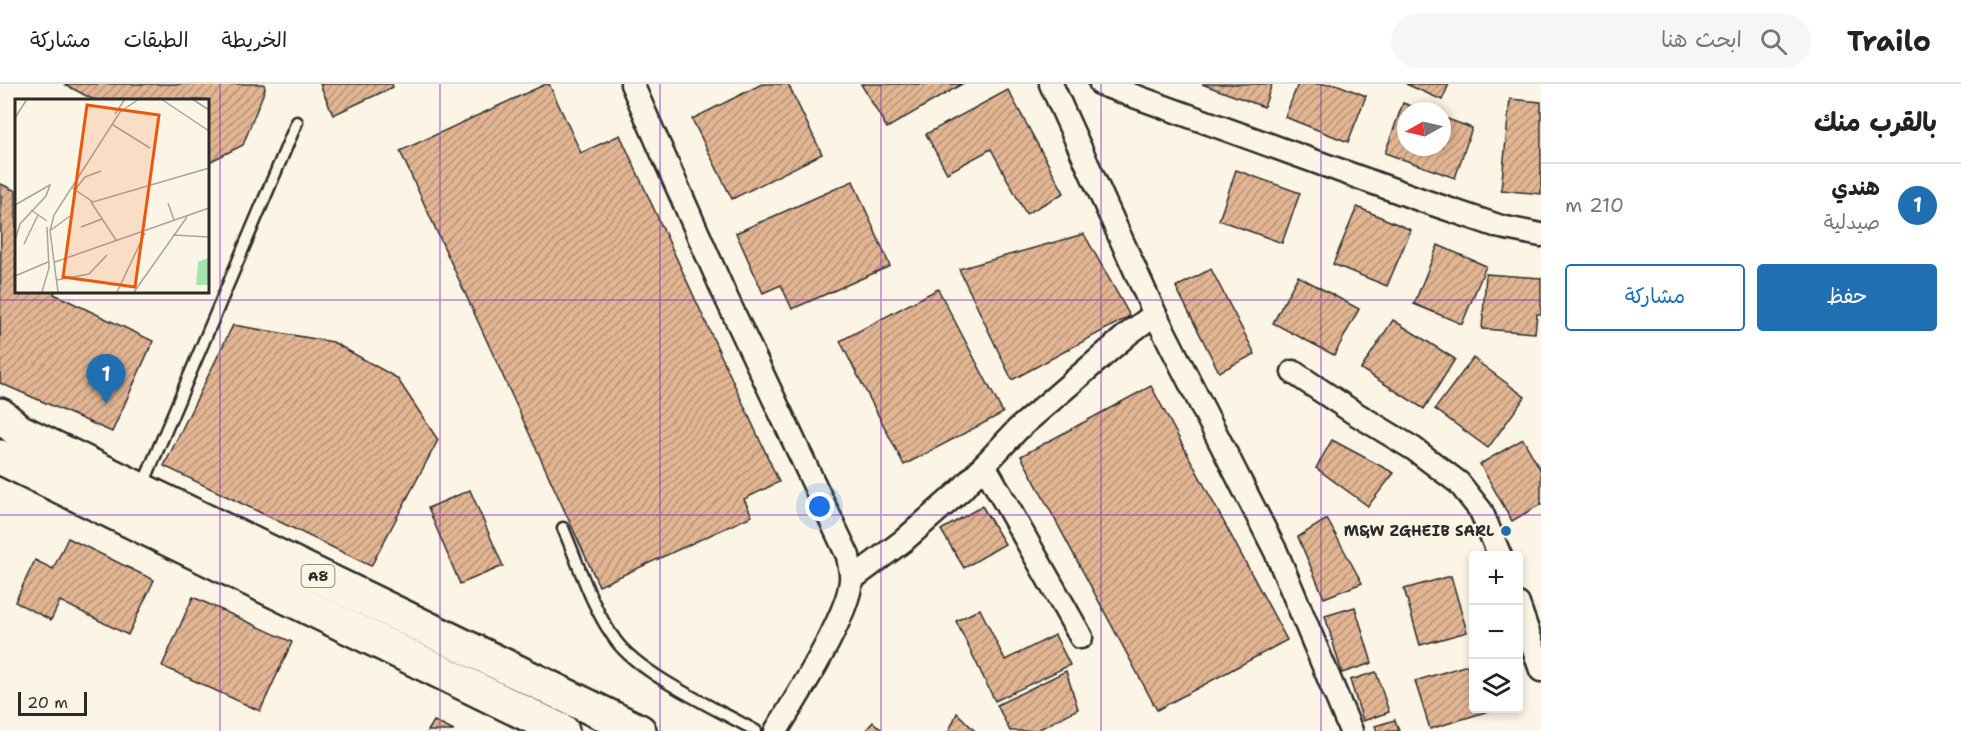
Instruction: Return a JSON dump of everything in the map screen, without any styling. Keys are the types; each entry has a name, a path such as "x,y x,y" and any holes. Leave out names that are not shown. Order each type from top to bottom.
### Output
{"highway":[{"name":"A8","path":"0,415 19,431 639,731"},
{"name":"A8","path":"8,459 562,731"}],"street":[{"path":"632,84 724,293 848,556 852,579 845,604 776,731"},
{"path":"1051,84 1155,314 1276,552 1351,731"},
{"path":"1101,84 1230,132 1319,160 1427,202 1501,227 1541,235"},
{"path":"852,579 903,541 961,490 1018,429 1128,334 1155,314"},
{"path":"1293,372 1414,449 1459,483 1481,511 1498,551"},
{"path":"984,465 1081,637"},
{"path":"1518,605 1540,665"}],"lane":[{"path":"141,490 297,123"},
{"path":"563,528 605,623 616,642 636,663 756,731"}],"building":[{"path":"64,84 264,84 265,89 243,145 208,162 208,99 92,99"},
{"path":"320,84 392,84 393,87 333,115"},
{"path":"549,84 581,153 620,135 779,482 744,499 752,516 599,586 400,151"},
{"path":"762,84 788,84 822,154 732,199 692,119"},
{"path":"861,84 962,84 887,128"},
{"path":"1202,84 1272,84 1264,107"},
{"path":"1298,84 1336,84 1366,96 1348,142 1285,117"},
{"path":"1406,84 1449,84 1442,100"},
{"path":"1008,90 1064,193 1026,214 991,149 947,173 926,134"},
{"path":"1510,99 1541,102 1541,194 1501,190"},
{"path":"1397,120 1397,156 1451,156 1451,120 1472,128 1455,178 1385,153"},
{"path":"1236,170 1300,193 1282,243 1219,220"},
{"path":"853,181 890,266 792,309 781,285 763,293 736,233"},
{"path":"1,184 15,191 15,292 55,292 54,294 153,341 112,432 0,383"},
{"path":"1357,207 1411,230 1387,286 1333,264"},
{"path":"1084,234 1130,316 1012,380 959,269"},
{"path":"1438,245 1486,266 1462,324 1414,304"},
{"path":"1211,269 1255,354 1219,372 1176,287"},
{"path":"1486,274 1541,278 1541,314 1537,314 1535,333 1482,329"},
{"path":"1298,276 1359,309 1334,355 1273,323"},
{"path":"938,289 1003,413 904,465 840,341"},
{"path":"1393,320 1455,359 1424,409 1361,369"},
{"path":"233,325 333,342 397,378 438,440 371,566 164,466"},
{"path":"1473,358 1525,397 1488,448 1435,409"},
{"path":"1151,386 1287,640 1157,710 1021,456"},
{"path":"1523,439 1541,471 1541,504 1512,521 1480,464"},
{"path":"1332,440 1394,473 1368,506 1316,468"},
{"path":"470,490 503,566 460,584 428,508"},
{"path":"982,506 1005,544 964,568 941,530"},
{"path":"1327,519 1362,583 1324,598 1298,537"},
{"path":"68,538 154,580 128,635 60,601 51,620 15,602 35,560 53,569"},
{"path":"1451,576 1467,632 1420,645 1404,589"},
{"path":"193,597 292,642 260,711 162,666"},
{"path":"1355,607 1372,663 1342,673 1325,616"},
{"path":"980,609 1005,660 1055,635 1070,665 995,701 956,621"},
{"path":"1469,665 1469,713 1482,713 1430,729 1415,681"},
{"path":"1066,671 1078,709 1036,731 1010,731 997,705"},
{"path":"1376,672 1389,712 1363,721 1350,680"},
{"path":"957,713 975,731 949,731"},
{"path":"1395,720 1399,731 1377,731 1375,726"},
{"path":"434,721 454,731 428,731"},
{"path":"873,722 883,731 865,731"}],"place":[{"name":"هندي","path":"106,404"},
{"name":"M&W ZGHEIB SARL","path":"1506,531"}]}
